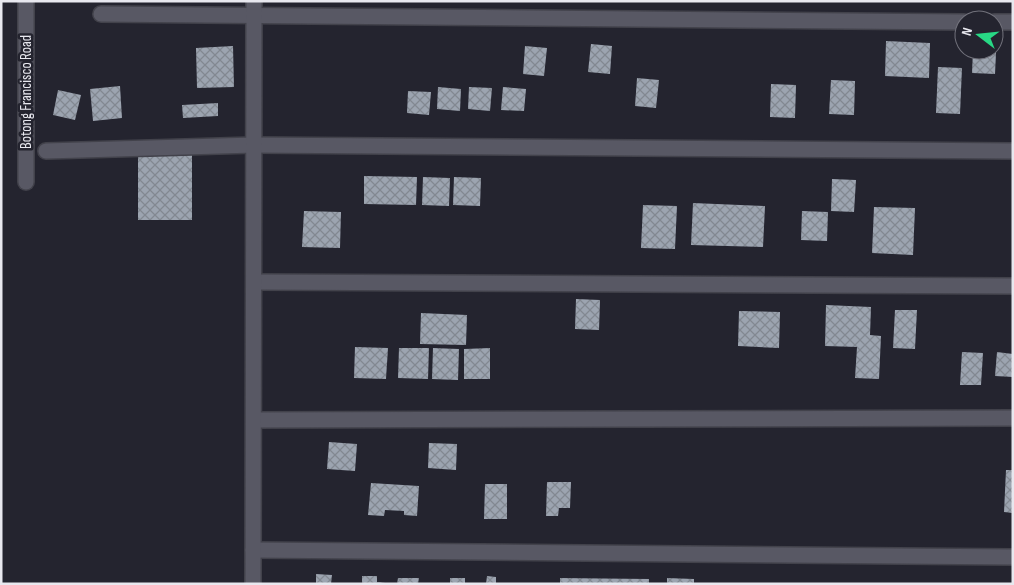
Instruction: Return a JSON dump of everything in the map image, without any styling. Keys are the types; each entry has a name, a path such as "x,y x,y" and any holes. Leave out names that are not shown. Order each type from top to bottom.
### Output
{"street":[{"name":"Botong Francisco Road","path":"26,1 26,182"},
{"path":"253,584 254,9"},
{"path":"101,14 254,9 954,22"},
{"path":"46,151 254,145 1013,151"},
{"path":"254,282 1013,286"},
{"path":"254,420 1013,418"},
{"path":"253,550 1013,557"}],"building":[{"path":"886,41 930,43 929,78 885,76"},
{"path":"591,44 612,46 610,74 588,72"},
{"path":"233,46 234,87 197,88 196,48"},
{"path":"525,46 547,48 544,76 523,74"},
{"path":"973,60 996,60 995,74 972,73"},
{"path":"938,67 962,68 960,114 936,113"},
{"path":"637,78 659,80 656,108 635,106"},
{"path":"831,80 855,81 854,115 829,114"},
{"path":"771,84 796,85 795,118 770,117"},
{"path":"120,86 122,118 93,121 90,89"},
{"path":"438,87 461,89 460,111 437,109"},
{"path":"469,87 492,88 490,111 468,109"},
{"path":"503,87 526,89 524,111 501,110"},
{"path":"58,90 81,95 75,120 53,115"},
{"path":"408,91 431,92 429,115 407,113"},
{"path":"218,103 218,116 183,118 182,105"},
{"path":"138,151 192,151 192,220 138,220"},
{"path":"364,176 417,177 416,205 364,204"},
{"path":"423,177 450,178 449,206 422,205"},
{"path":"454,177 481,178 480,206 453,205"},
{"path":"832,179 856,180 854,212 831,211"},
{"path":"693,203 765,206 763,247 691,245"},
{"path":"643,205 677,206 675,249 641,248"},
{"path":"874,207 915,208 913,255 872,253"},
{"path":"304,211 341,212 340,248 302,247"},
{"path":"802,211 828,212 827,241 801,240"},
{"path":"576,299 600,300 599,330 575,329"},
{"path":"826,305 871,307 870,335 881,336 879,379 855,378 857,347 825,346"},
{"path":"895,310 917,310 915,349 893,348"},
{"path":"739,311 780,312 779,348 738,346"},
{"path":"421,313 467,315 466,345 420,344"},
{"path":"355,347 388,348 386,379 354,378"},
{"path":"399,348 429,348 428,379 398,378"},
{"path":"433,348 459,349 458,380 432,379"},
{"path":"490,348 490,379 464,379 464,349"},
{"path":"962,352 983,353 981,385 960,385"},
{"path":"997,352 1013,354 1013,377 995,376"},
{"path":"329,442 357,444 355,471 327,469"},
{"path":"429,443 457,444 456,470 428,468"},
{"path":"1006,470 1013,470 1013,513 1004,512"},
{"path":"547,482 571,482 570,508 559,508 558,516 546,516"},
{"path":"371,483 419,486 417,516 404,515 404,511 385,510 384,516 368,515"},
{"path":"485,484 507,484 507,519 484,519"},
{"path":"316,574 332,575 331,584 316,584"},
{"path":"362,576 377,576 377,582 393,584 362,584"},
{"path":"487,576 496,577 496,584 486,584"},
{"path":"398,578 419,578 418,584 397,584"},
{"path":"450,578 465,578 465,584 450,584"},
{"path":"560,578 649,579 649,584 560,584"},
{"path":"667,578 694,579 694,584 667,584"}]}
